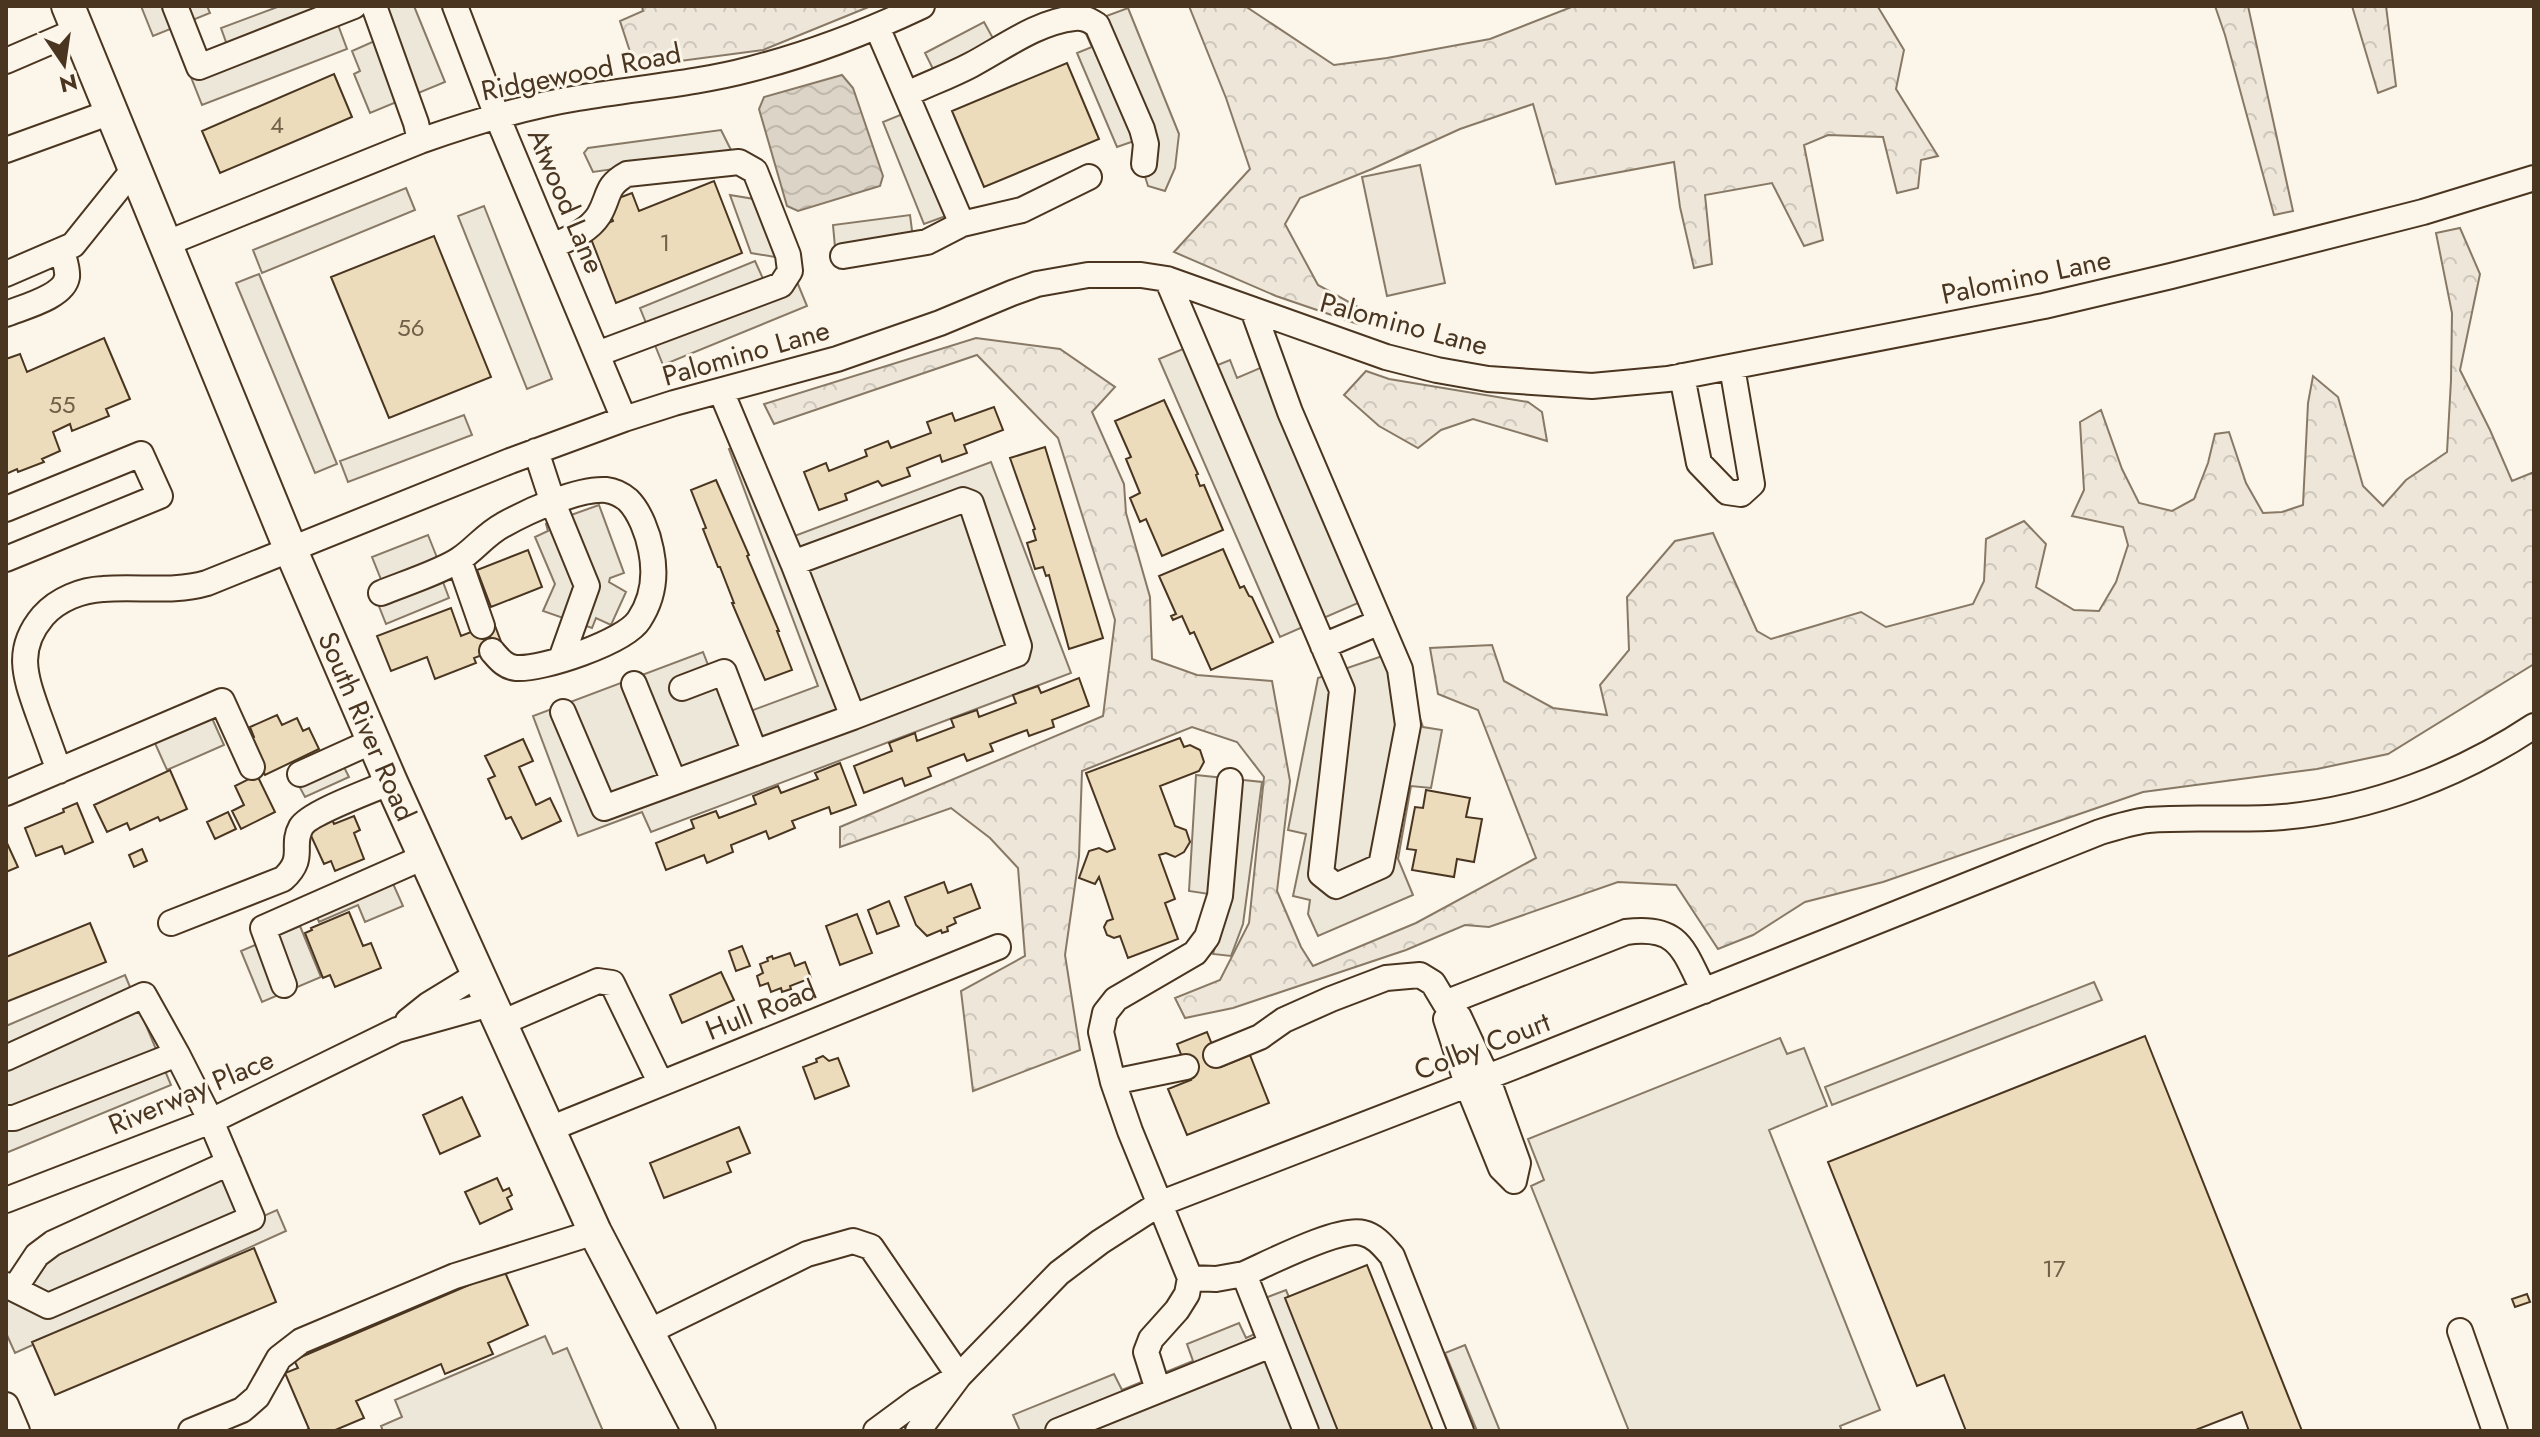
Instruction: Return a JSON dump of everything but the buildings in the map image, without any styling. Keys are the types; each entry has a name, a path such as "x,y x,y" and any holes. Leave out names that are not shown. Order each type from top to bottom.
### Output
{"main road":[{"name":"South River Road","path":"73,18 290,548 424,857 595,1232 699,1431"}],"street":[{"path":"175,6 199,67 354,6"},
{"path":"374,6 420,141"},
{"name":"Atwood Lane","path":"455,6 497,116 624,419"},
{"name":"Ridgewood Road","path":"165,244 420,141 497,116 576,98 750,70 877,27 922,6"},
{"path":"907,94 967,67 1029,33 1075,17 1087,18 1097,25 1142,129 1146,144 1144,164"},
{"path":"6,61 73,18"},
{"path":"877,27 962,224"},
{"path":"6,150 111,112"},
{"path":"552,246 583,232 599,215 614,181 627,174 739,162 755,171 788,255 790,271 781,285 597,354"},
{"path":"6,274 73,245 134,169"},
{"path":"843,256 927,242 962,224 1022,210 1089,177"},
{"name":"Palomino Lane","path":"59,771 25,669 25,650 29,637 46,612 65,599 94,590 195,587 624,419 837,359 940,323 1037,284 1088,275 1167,279 1386,357 1437,370 1488,379 1592,386 1682,376 2044,306 2423,212 2534,178"},
{"path":"6,314 58,293 66,282 67,272 62,251"},
{"path":"1167,279 1342,690 1321,874 1336,886 1381,866 1408,725 1400,669 1290,412 1253,310"},
{"path":"1682,376 1699,463 1727,492 1741,494 1752,484 1732,367"},
{"path":"721,391 853,717"},
{"path":"536,451 553,503 587,586 561,659"},
{"path":"6,509 141,454 160,496 6,559"},
{"path":"381,593 459,560 501,525 553,503 584,493 607,490 621,494 633,505 643,525 653,563 650,593 638,623 601,646 561,659 515,668 503,663 492,651"},
{"path":"563,712 604,808 1017,654 1019,646 971,503 963,500 793,563"},
{"path":"459,560 482,626"},
{"path":"1323,646 1380,622"},
{"path":"682,688 724,672 755,753"},
{"path":"634,684 674,782"},
{"path":"6,793 222,701 252,767"},
{"name":"Colby Court","path":"876,1431 918,1400 959,1376 1059,1273 1159,1204 1477,1081 2100,832 2147,820 2283,817 2362,802 2423,784 2464,766 2534,726"},
{"path":"300,774 373,741"},
{"path":"1158,1390 1146,1352 1151,1339 1187,1294 1190,1278 1113,1082 1101,1032 1105,1013 1116,999 1195,953 1207,937 1220,896 1230,781"},
{"path":"171,923 283,879 296,864 298,831 309,818 391,782"},
{"path":"284,985 263,928 424,857"},
{"path":"1445,1003 1626,932 1644,929 1675,939 1704,991"},
{"name":"Hull Road","path":"547,1130 998,947"},
{"name":"Riverway Place","path":"6,1200 211,1121 397,1030 428,1005 477,975"},
{"path":"1216,1055 1260,1037 1284,1020 1386,978 1420,975 1433,983 1445,1003 1446,1022 1477,1081"},
{"name":"Riverway Place","path":"397,1030 494,1014 598,981 612,983 660,1082"},
{"path":"6,1058 144,995 211,1121 229,1163 252,1218 48,1306 10,1287 37,1255 53,1243 229,1163"},
{"path":"6,1118 14,1118 177,1054"},
{"path":"1113,1082 1186,1067"},
{"path":"191,1431 242,1410 257,1397 279,1358 301,1341 455,1276 595,1232"},
{"path":"1190,1278 1216,1279 1244,1274 1343,1232 1363,1232 1380,1241 1392,1256 1461,1431"},
{"path":"648,1332 807,1254 853,1241 871,1247 959,1376"},
{"path":"1244,1274 1306,1431"},
{"path":"2460,1331 2495,1431"},
{"path":"1058,1431 1271,1345"},
{"name":"Colby Court","path":"932,1427 959,1376"},
{"path":"6,1405 17,1431"}],"green space":[{"path":"642,6 871,6 763,50 635,67 620,21 643,11"},
{"path":"1189,6 1245,6 1334,65 1490,39 1574,6 1880,6 1904,50 1896,89 1938,156 1921,160 1918,188 1897,193 1883,137 1828,135 1804,145 1823,240 1804,246 1772,183 1705,195 1712,264 1694,268 1680,207 1674,162 1556,184 1533,104 1460,129 1300,198 1285,224 1318,285 1367,312 1358,324 1276,296 1174,252 1250,169 1226,98"},
{"path":"2215,6 2248,6 2293,211 2274,215"},
{"path":"2352,6 2386,6 2396,86 2378,93"},
{"path":"1420,165 1445,283 1387,296 1362,177"},
{"path":"2460,228 2480,274 2460,370 2512,481 2534,472 2534,664 2388,754 2317,769 2143,792 1883,882 1805,902 1753,935 1718,949 1676,885 1618,882 1489,927 1465,925 1406,950 1233,1008 1185,1018 1175,998 1220,980 1249,923 1264,777 1237,742 1192,727 1082,771 1079,857 1065,955 1080,1050 973,1091 961,991 1025,956 1018,868 990,838 951,808 840,847 840,827 1103,716 1115,620 1058,438 977,355 774,424 764,404 976,338 1060,349 1115,387 1092,412 1124,484 1126,513 1150,597 1152,659 1197,675 1272,681 1290,781 1277,891 1301,947 1313,966 1416,923 1536,858 1478,710 1438,694 1430,648 1492,645 1504,681 1553,708 1607,715 1600,685 1629,650 1627,597 1675,541 1713,533 1757,631 1771,639 1861,612 1886,627 1973,604 1984,581 1986,539 2024,521 2046,544 2036,587 2074,610 2099,611 2116,582 2128,545 2123,527 2072,516 2084,490 2080,422 2101,410 2122,469 2139,503 2172,511 2194,499 2215,434 2229,432 2246,483 2263,513 2282,512 2303,505 2308,403 2313,376 2338,397 2363,486 2383,506 2406,480 2447,452 2452,313 2436,233"},
{"path":"1366,371 1389,379 1528,402 1542,412 1547,441 1473,419 1441,430 1418,448 1379,426 1344,395"}],"shaded area":[{"path":"141,6 207,6 210,13 153,36"},
{"path":"280,6 331,6 347,49 202,105 185,62 227,45 221,28"},
{"path":"363,6 414,6 445,82 370,113 354,74 360,71 352,51 377,40"},
{"path":"1128,8 1179,134 1175,168 1165,191 1148,186 1134,141 1117,147 1077,53 1092,47 1082,25"},
{"path":"984,22 995,42 935,73 925,53"},
{"path":"905,113 946,216 924,224 883,122"},
{"path":"721,130 732,152 593,172 584,153 588,148"},
{"path":"406,188 415,210 262,273 253,250"},
{"path":"730,195 754,199 775,257 751,253"},
{"path":"484,206 552,379 527,389 458,216"},
{"path":"910,215 913,238 835,247 833,225"},
{"path":"755,261 765,283 793,272 807,306 663,365 640,308"},
{"path":"259,274 337,464 315,473 236,283"},
{"path":"1202,341 1213,367 1230,360 1237,378 1279,360 1381,593 1280,637 1159,359"},
{"path":"464,415 472,435 348,482 340,461"},
{"path":"747,443 784,540 991,462 1071,673 651,832 642,812 578,836 533,716 703,652 729,719 818,686 729,449"},
{"path":"599,505 624,573 610,578 609,582 626,592 611,625 596,618 592,628 543,611 555,584 535,537 548,531 546,524"},
{"path":"428,535 446,580 443,582 449,598 386,624 371,586 382,582 372,557"},
{"path":"1397,651 1423,727 1442,730 1431,788 1411,786 1398,859 1413,895 1318,936 1308,914 1310,900 1293,896 1306,834 1288,830 1318,678"},
{"path":"211,716 224,745 167,770 154,741"},
{"path":"342,763 349,777 305,797 298,784"},
{"path":"1196,775 1262,782 1243,924 1231,956 1213,954 1229,897 1189,891"},
{"path":"390,877 403,906 365,922 358,905 319,922 314,910"},
{"path":"300,926 321,977 262,1002 241,951"},
{"path":"125,975 171,1085 6,1153 6,1026"},
{"path":"2094,982 2102,1000 1832,1105 1825,1087"},
{"path":"1780,1038 1787,1054 1804,1048 1827,1106 1769,1130 1880,1410 1840,1426 1842,1431 1629,1431 1531,1186 1544,1180 1528,1139"},
{"path":"229,1158 257,1219 277,1210 286,1231 15,1353 6,1333 6,1287 31,1248"},
{"path":"1286,1290 1344,1431 1020,1431 1013,1415 1114,1374 1122,1390 1193,1361 1187,1344 1239,1323 1246,1338 1255,1334 1244,1306"},
{"path":"545,1336 553,1354 567,1348 603,1431 383,1431 381,1426 402,1417 395,1400"},
{"path":"1465,1345 1500,1431 1477,1431 1445,1353"}],"water":[{"path":"842,75 853,88 883,176 880,186 798,211 787,206 759,109 764,97"}]}
